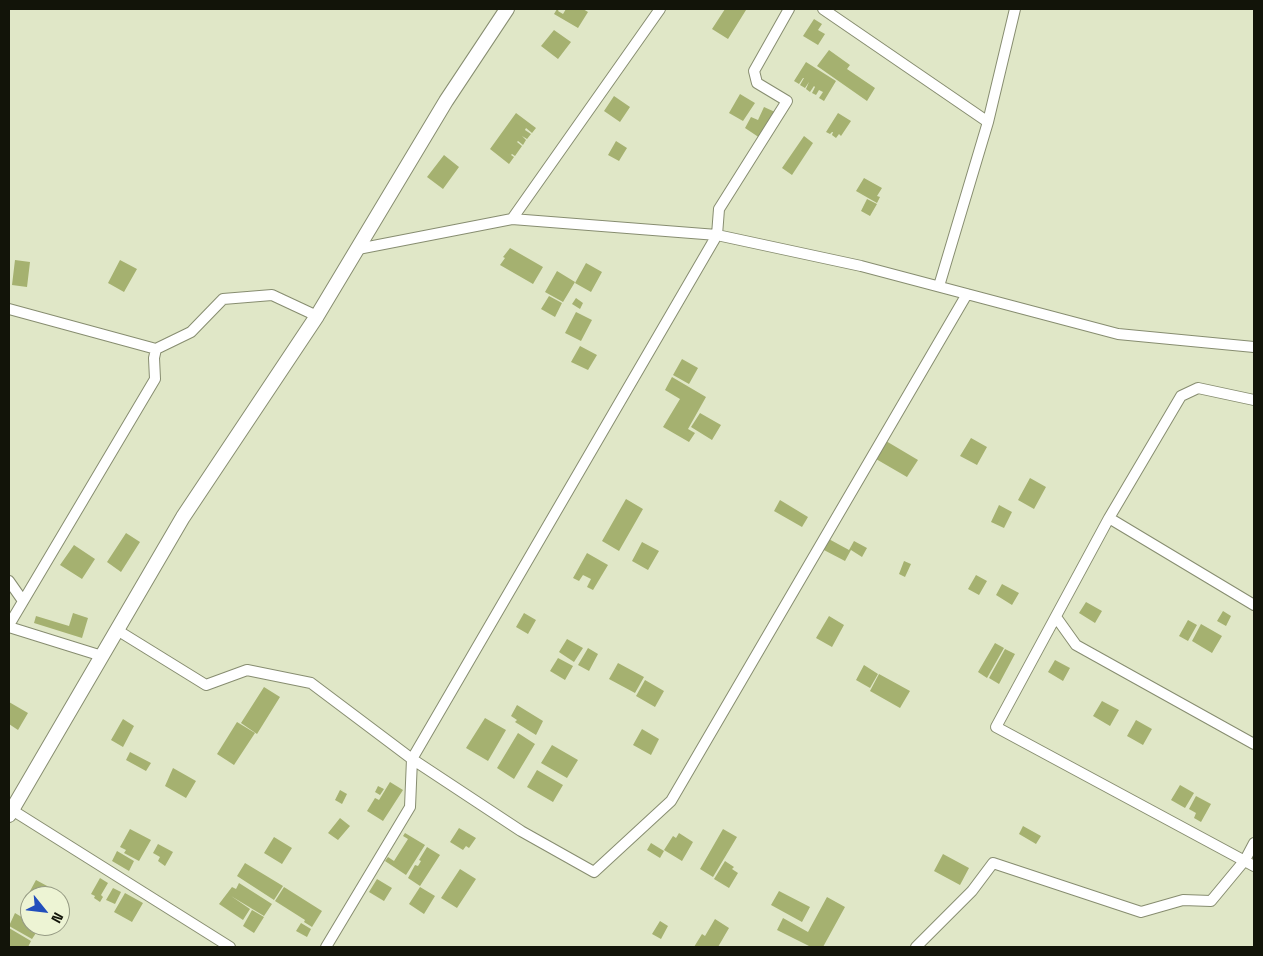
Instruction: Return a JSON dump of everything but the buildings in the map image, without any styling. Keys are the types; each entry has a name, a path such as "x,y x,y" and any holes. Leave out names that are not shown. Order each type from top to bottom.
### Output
{"street":[{"path":"230,947 10,812 183,517 318,316 446,101 507,9"},
{"path":"512,219 660,9"},
{"path":"326,947 410,807 412,759 717,234 719,209 787,101 757,83 754,71 789,9"},
{"path":"823,9 988,122"},
{"path":"939,286 988,122 1015,9"},
{"path":"358,249 512,219 717,234 861,266 1118,334 1254,347"},
{"path":"117,630 206,685 246,670 312,683 412,759 521,831 594,872 671,801 967,294"},
{"path":"9,309 156,349 191,332 223,299 272,295 318,316"},
{"path":"102,656 9,626 155,379 156,349"},
{"path":"1250,863 996,727 1109,518 1180,396 1198,388 1254,400"},
{"path":"1109,518 1254,605"},
{"path":"9,582 23,601"},
{"path":"1056,617 1076,644 1254,744"},
{"path":"916,947 972,891 993,863 1141,912 1183,900 1211,901 1250,863 1254,843"}]}
